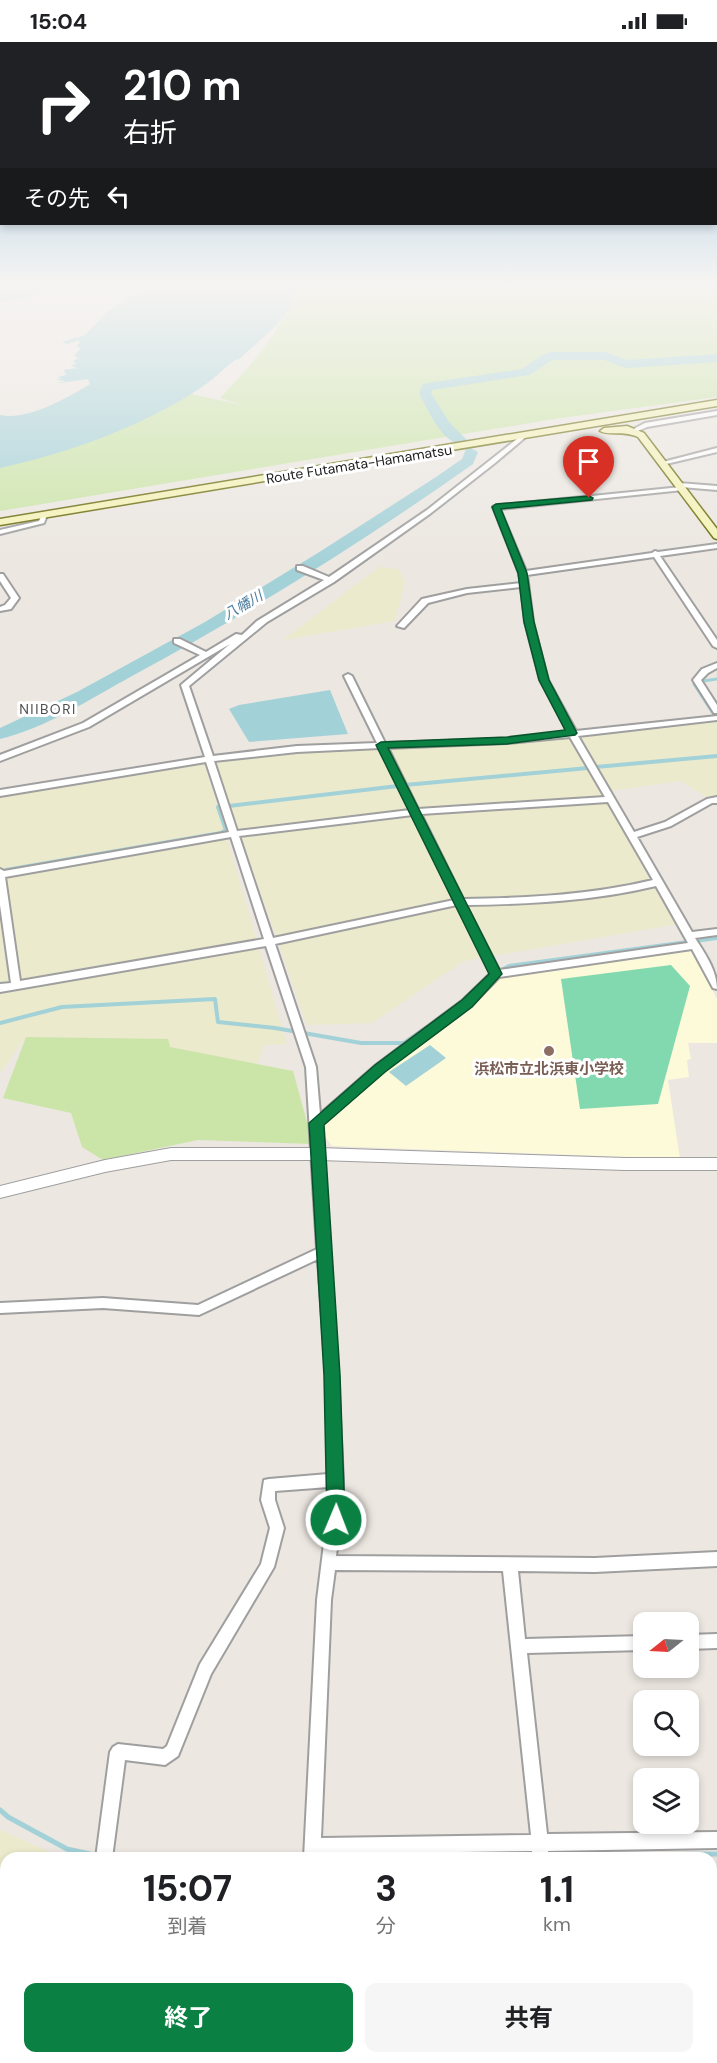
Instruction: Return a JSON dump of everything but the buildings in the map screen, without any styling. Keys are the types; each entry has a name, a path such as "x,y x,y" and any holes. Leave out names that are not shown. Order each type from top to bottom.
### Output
{"main road":[{"name":"Route Futamata-Hamamatsu","path":"0,522 717,403"},
{"path":"524,436 537,438 618,430 633,431 641,435 717,536"}],"street":[{"path":"633,431 645,425 716,414"},
{"path":"0,758 86,725 331,580 489,467 524,436"},
{"path":"662,464 717,450"},
{"path":"717,488 680,487 496,507 523,573 529,622 544,680 717,985"},
{"path":"0,532 36,525 42,522 44,515"},
{"path":"523,573 717,546"},
{"path":"655,553 717,646"},
{"path":"300,568 331,580"},
{"path":"0,576 15,598 8,607 0,609"},
{"path":"401,626 425,601 467,591 524,585"},
{"path":"266,619 185,685 311,1067 319,1154 336,1480 336,1520 324,1600 312,1852 540,1851 717,1840"},
{"path":"177,641 205,655"},
{"path":"717,665 705,671 697,680 717,711"},
{"path":"348,676 458,902 496,974"},
{"path":"0,793 209,759 297,749 507,741 717,718"},
{"path":"16,985 0,874 233,834 414,812 610,799"},
{"path":"632,836 668,824 710,801 717,800"},
{"path":"0,988 269,942 458,902 529,901 618,892 659,882"},
{"path":"316,1123 380,1068 467,1003 496,974 693,940 717,932"},
{"path":"0,1192 105,1166 171,1154 319,1154 717,1164"},
{"path":"0,1308 103,1304 199,1311 324,1251"},
{"path":"104,1852 118,1752 165,1757 173,1751 205,1669 267,1567 277,1528 268,1500 269,1485 336,1480"},
{"path":"330,1563 510,1566 595,1565 717,1559"},
{"path":"510,1566 540,1851"},
{"path":"699,1642 717,1641"},
{"path":"519,1646 633,1643"}],"shaded area":[{"name":"浜松市立北浜東小学校","path":"691,948 717,999 717,1043 688,1043 691,1059 687,1060 689,1077 668,1080 680,1159 332,1146 325,1137 322,1120 505,975"}],"green space":[{"path":"235,381 717,381 717,397 554,419 0,511 0,466 138,421 191,394 242,405 220,398"},
{"path":"379,567 399,569 405,582 395,621 283,640"},
{"path":"717,722 717,797 709,798 680,781 610,791 581,737"},
{"path":"572,733 684,923 464,961 372,1023 307,1025 215,762 381,745"},
{"path":"204,764 225,830 0,870 0,794"},
{"path":"227,839 287,1044 264,1045 258,1064 170,1047 168,1040 26,1037 0,1071 0,878"},
{"path":"671,965 690,986 658,1104 580,1109 561,979"},
{"path":"26,1037 168,1039 170,1047 293,1071 313,1144 198,1140 103,1160 82,1147 71,1113 3,1098"},
{"path":"0,1830 50,1852 0,1852"}],"water":[{"path":"89,381 210,381 177,403 128,427 52,455 0,468 0,415 11,416 34,412 59,402 90,384"},
{"path":"330,690 348,734 249,742 229,709 239,705"},
{"path":"430,1045 446,1058 406,1086 389,1072"}],"waterway":[{"name":"八幡川","path":"461,441 449,431 425,393 427,387 464,381"},
{"name":"八幡川","path":"0,734 83,696 249,602 327,555 441,480 468,461 471,452"},
{"path":"703,681 717,679"},
{"path":"694,684 714,715"},
{"path":"596,767 717,756"},
{"path":"405,785 588,768"},
{"path":"229,806 398,786"},
{"path":"6,870 221,833 226,830 218,807"},
{"path":"500,971 509,966 717,938"},
{"path":"0,1023 62,1007 215,999 218,1022 275,1028 361,1043 404,1043 427,1027"},
{"path":"0,1810 8,1817 67,1849 81,1852"}],"place":[{"name":"浜松市立北浜東小学校","path":"549,1051"}],"district":[{"name":"NIIBORI","path":"48,709"}],"route":[{"path":"336,1520 332,1375 316,1123 380,1068 467,1003 494,979 496,974 381,745 507,741 572,733 544,680 529,622 523,573 496,507 589,498"}]}
